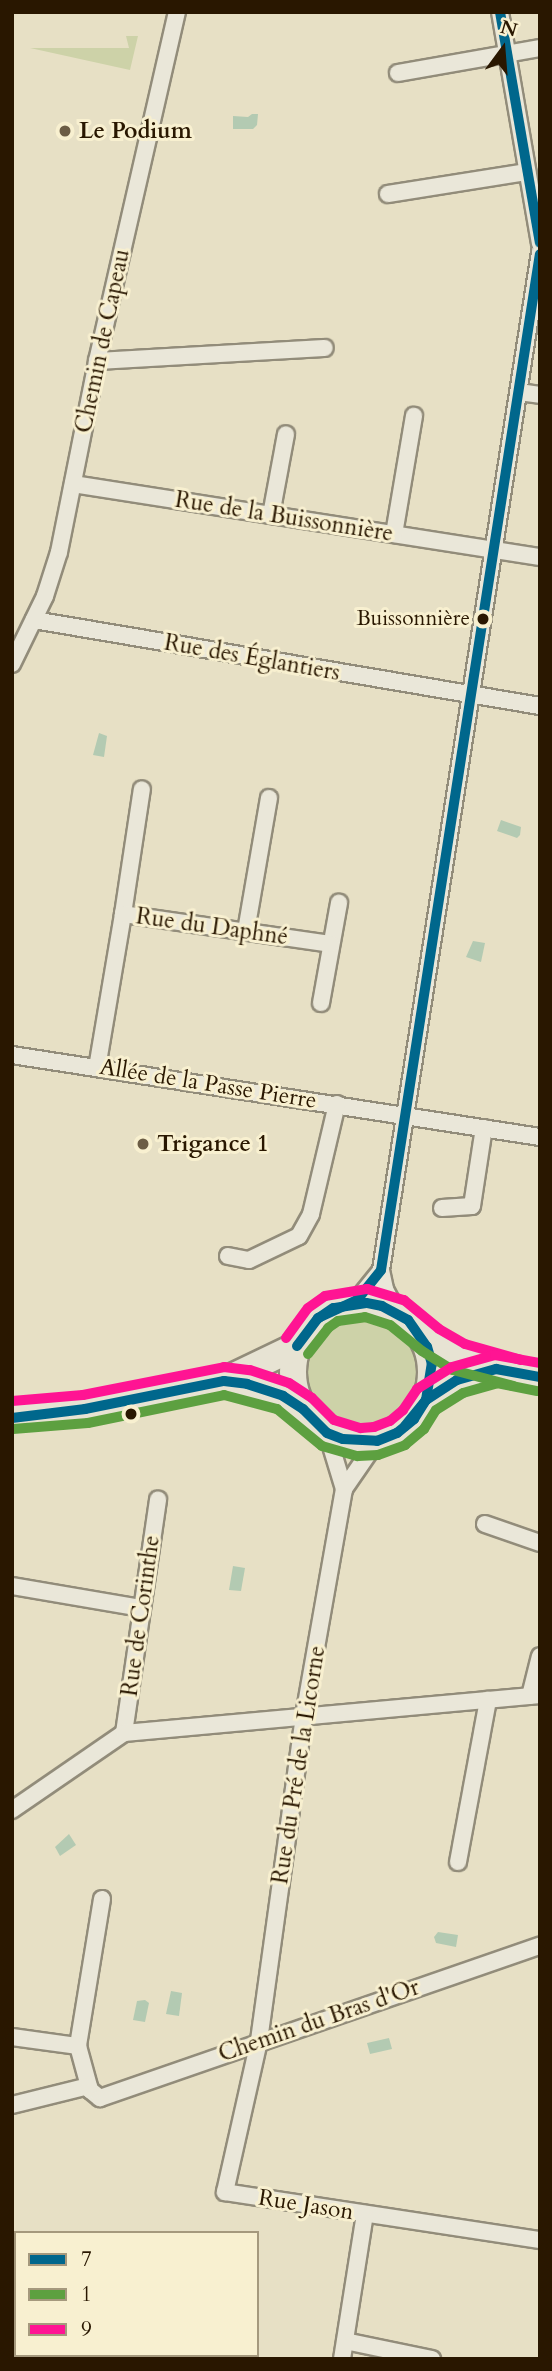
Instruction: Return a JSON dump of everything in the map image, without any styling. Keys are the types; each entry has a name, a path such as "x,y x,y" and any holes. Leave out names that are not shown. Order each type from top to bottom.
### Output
{"main road":[{"path":"15,1417 85,1409 224,1381 297,1346 318,1318 350,1304 366,1303 397,1312 418,1331 459,1357 496,1369 540,1377"},
{"path":"224,1381 247,1384 283,1396 303,1409 327,1433 343,1439 377,1441 397,1433 414,1419 426,1400 432,1364 418,1331"},
{"path":"297,1346 293,1378 303,1409"},
{"path":"426,1400 457,1380 496,1369"}],"street":[{"name":"Chemin de Capeau","path":"12,664 34,620 59,552 97,361 177,12"},
{"path":"500,12 540,244"},
{"path":"398,74 540,48"},
{"path":"388,194 527,172"},
{"path":"397,1312 385,1289 380,1270 540,252"},
{"path":"97,361 325,348"},
{"path":"519,392 540,395"},
{"path":"394,534 414,416"},
{"path":"271,515 286,434"},
{"name":"Rue de la Buissonnière","path":"73,484 540,557"},
{"name":"Rue des Églantiers","path":"34,620 540,706"},
{"path":"123,914 142,789"},
{"path":"246,931 269,799"},
{"path":"321,1003 339,903"},
{"name":"Rue du Daphné","path":"97,1068 123,914 331,944"},
{"name":"Allée de la Passe Pierre","path":"12,1055 540,1137"},
{"path":"228,1256 249,1260 299,1236 311,1214 338,1104"},
{"path":"442,1209 471,1206 484,1128"},
{"path":"350,1304 357,1300 380,1270"},
{"path":"327,1433 344,1489"},
{"path":"344,1489 377,1441"},
{"name":"Rue du Pré de la Licorne","path":"258,2041 304,1716 344,1489"},
{"name":"Rue de Corinthe","path":"124,1733 158,1499"},
{"path":"485,1524 540,1543"},
{"path":"12,1586 141,1608"},
{"path":"12,1810 124,1733 535,1696 540,1656"},
{"path":"458,1862 488,1700"},
{"path":"94,2092 78,2046 102,1899"},
{"name":"Chemin du Bras d'Or","path":"12,2105 94,2092 258,2041 540,1946"},
{"path":"12,2037 78,2046"},
{"name":"Rue Jason","path":"258,2041 225,2192 540,2240"},
{"path":"342,2359 365,2214"},
{"path":"345,2341 432,2359"}],"shaded area":[{"path":"126,36 138,36 130,70 30,48 129,48"},
{"path":"258,114 257,125 253,129 233,129 233,116 248,117"},
{"path":"99,733 107,736 104,757 93,755"},
{"path":"501,820 521,827 520,835 517,838 497,831"},
{"path":"473,941 485,943 481,962 466,957"},
{"path":"365,1314 387,1319 407,1331 419,1351 424,1373 419,1395 407,1415 387,1427 365,1432 343,1427 323,1415 311,1395 306,1373 311,1351 323,1331 343,1319"},
{"path":"233,1566 245,1568 241,1591 229,1590"},
{"path":"69,1834 76,1845 60,1856 55,1847"},
{"path":"438,1932 458,1935 456,1947 436,1943 434,1937"},
{"path":"171,1991 182,1993 179,2016 166,2014"},
{"path":"145,2000 149,2003 145,2022 133,2020 137,2001"},
{"path":"389,2038 392,2049 370,2054 367,2043"}],"transit line":[{"name":"7","path":"500,12 540,243"},
{"name":"7","path":"297,1346 318,1318 357,1300 381,1270 540,254"},
{"name":"9","path":"286,1338 308,1308 325,1296 367,1289 404,1300 439,1329 465,1344 521,1360"},
{"name":"7","path":"12,1418 85,1409 224,1381 247,1384 283,1396 303,1409 327,1433 343,1439 377,1441 397,1433 414,1419 426,1400 432,1364 427,1347 408,1320 382,1306 366,1303 333,1308 317,1319"},
{"name":"1","path":"308,1354 328,1328 338,1321 365,1317 390,1325 422,1351 453,1370 513,1386"},
{"name":"9","path":"12,1401 83,1395 224,1367 250,1370 289,1383 312,1398 334,1420 361,1428 390,1421 403,1410 417,1389 452,1367 495,1355 540,1363"},
{"name":"7","path":"405,1426 426,1400 457,1380 496,1369 540,1377"},
{"name":"1","path":"13,1429 88,1423 224,1395 277,1409 322,1446 358,1456 378,1455 405,1445 424,1429 436,1410 463,1393 497,1383 537,1391"}],"place":[{"name":"Le Podium","path":"65,131"},
{"name":"Buissonnière","path":"483,619"},
{"name":"Trigance 1","path":"143,1144"}]}
